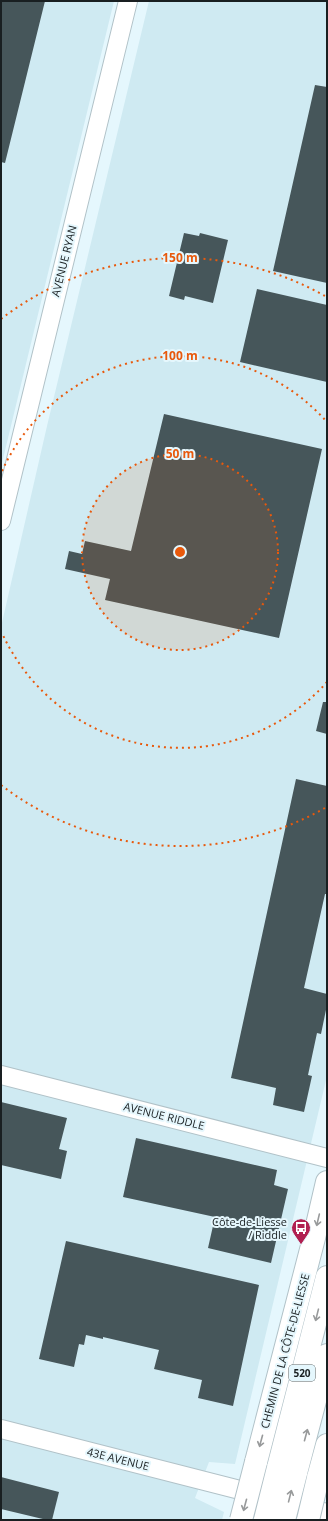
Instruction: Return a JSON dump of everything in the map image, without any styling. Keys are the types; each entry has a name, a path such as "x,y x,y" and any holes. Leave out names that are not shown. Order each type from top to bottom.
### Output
{"main road":[{"name":"CHEMIN DE LA CÔTE-DE-LIESSE","path":"241,1520 314,1238 327,1182"},
{"name":"520","path":"284,1520 287,1470 327,1278"},
{"name":"520","path":"264,1520 287,1470 327,1355"},
{"path":"320,1515 318,1478 326,1453"}],"street":[{"name":"AVENUE RYAN","path":"1,521 128,1"},
{"name":"AVENUE RIDDLE","path":"1,1075 327,1158"},
{"name":"43E AVENUE","path":"1,1429 236,1489"}],"shaded area":[{"path":"1,1 114,1 1,467"},
{"path":"149,1 327,1 327,1076 235,1464 209,1462 195,1498 224,1512 222,1520 1,1520 1,627 47,426"}],"building":[{"path":"1,1 45,1 5,163 1,162"},
{"path":"315,85 327,87 327,283 273,271"},
{"path":"184,233 199,236 200,233 228,240 213,303 185,296 184,300 169,296"},
{"path":"257,289 327,305 327,382 240,362"},
{"path":"164,414 322,449 279,638 105,600 110,579 65,569 69,551 82,554 85,541 131,551"},
{"path":"323,702 327,702 327,734 316,731"},
{"path":"296,779 327,786 327,894 325,894 304,988 327,994 327,1005 321,1034 317,1033 308,1075 312,1076 304,1112 273,1105 276,1088 231,1078"},
{"path":"1,1102 67,1118 59,1149 67,1151 61,1179 1,1165"},
{"path":"136,1138 277,1170 274,1185 288,1189 271,1263 208,1248 215,1217 123,1197"},
{"path":"66,1241 259,1285 233,1406 198,1398 202,1380 154,1369 159,1350 103,1337 103,1339 86,1335 84,1345 79,1344 74,1367 39,1359"},
{"path":"1,1477 59,1492 52,1520 1,1509"}],"place":[{"name":"Côte-de-Liesse / Riddle","path":"301,1245"}]}
